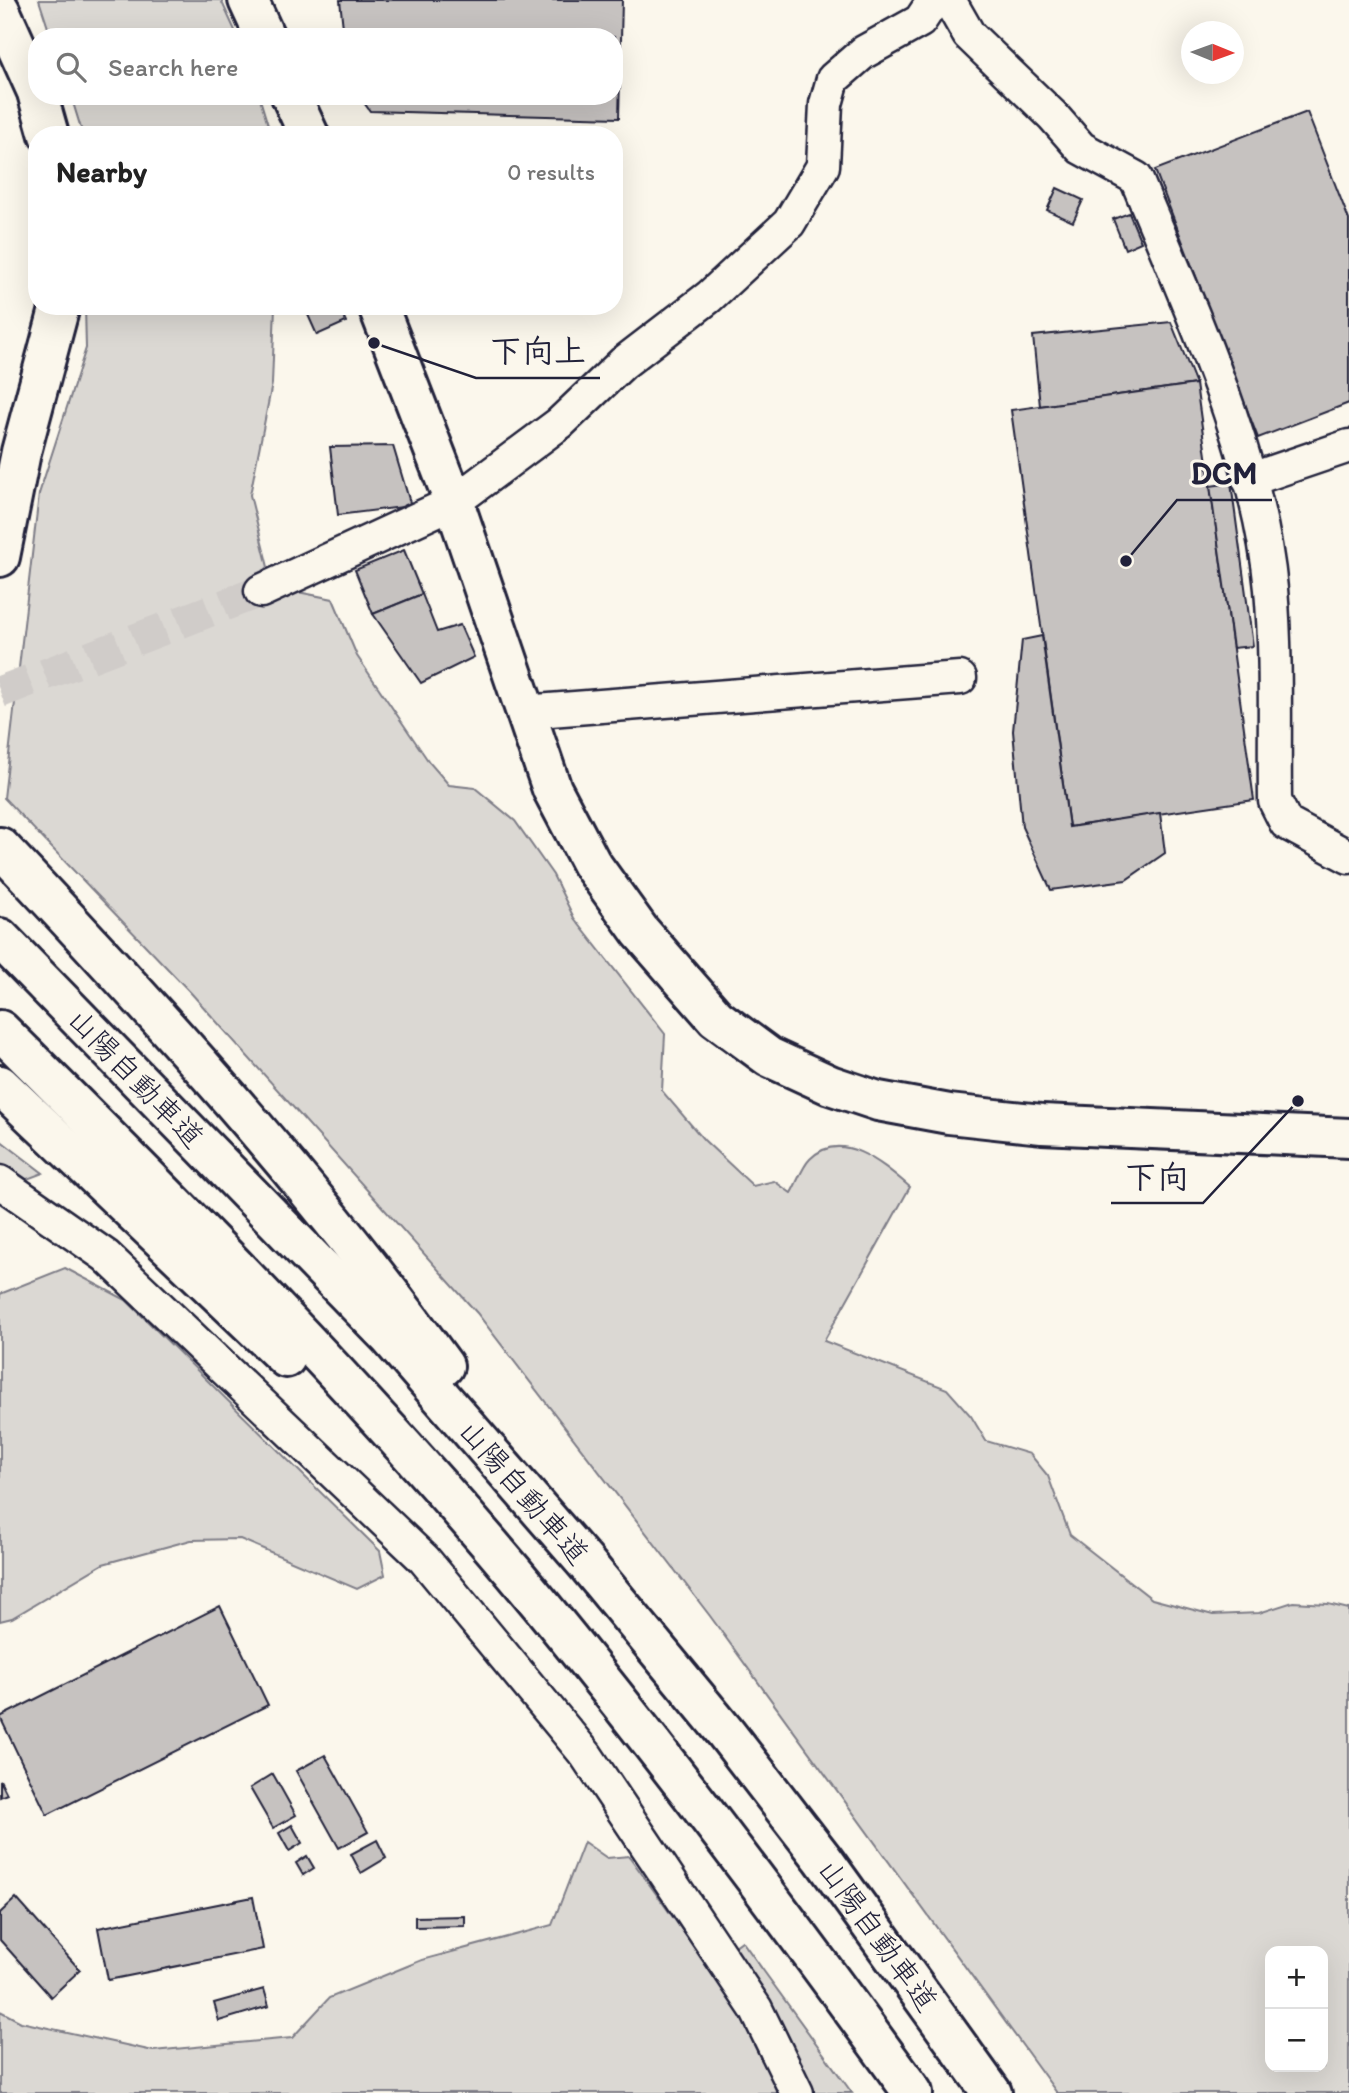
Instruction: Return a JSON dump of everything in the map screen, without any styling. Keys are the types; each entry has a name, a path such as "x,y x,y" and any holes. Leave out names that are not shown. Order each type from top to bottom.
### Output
{"main road":[{"path":"11,0 28,34"},
{"path":"248,0 261,28"},
{"path":"0,10 28,72"},
{"path":"41,105 47,126"},
{"path":"55,105 60,126"},
{"path":"295,105 305,126"},
{"path":"0,484 44,315"},
{"path":"0,557 21,452 58,315"},
{"path":"381,315 454,502 552,789 591,863 640,930 716,1018 769,1057 830,1085 878,1101 949,1114 1042,1124 1349,1138"},
{"path":"0,847 120,973 374,1269 585,1562"},
{"name":"山陽自動車道","path":"0,938 390,1338 585,1562 725,1732 815,1848 992,2093"},
{"name":"山陽自動車道","path":"0,1030 131,1160 347,1385 539,1603 750,1869 913,2093"},
{"path":"0,1085 539,1603"}],"street":[{"path":"261,591 454,502 560,423 623,363 709,297 789,223 823,166 826,104 833,79 864,52 920,21 934,0"},
{"path":"949,0 969,35 1053,116 1080,148 1136,178 1220,389 1249,480 1271,589 1275,801 1286,823 1349,857"},
{"path":"1249,480 1349,446"},
{"path":"524,712 960,678"},
{"path":"0,1182 106,1256 424,1559 586,1755 756,2009 797,2093"}],"shaded area":[{"path":"39,0 221,0 234,28 48,28"},
{"path":"74,105 262,105 268,126 80,126"},
{"path":"85,315 275,315 272,384 250,495 268,567 253,583 333,599 357,656 429,762 449,785 475,788 515,821 553,875 574,918 665,1034 662,1091 704,1140 753,1186 774,1181 791,1193 810,1159 822,1150 836,1147 849,1148 876,1160 910,1187 824,1341 947,1389 971,1416 986,1441 1030,1454 1048,1476 1070,1535 1152,1599 1213,1615 1259,1613 1293,1602 1328,1604 1349,1609 1349,2093 1057,2093 710,1616 477,1313 191,993 4,798 39,494 86,348"},
{"path":"0,1140 43,1173 22,1181 0,1167"},
{"path":"65,1268 126,1300 380,1551 385,1575 357,1589 240,1539 191,1540 103,1564 12,1618 0,1621 0,1294"},
{"path":"584,1842 607,1858 629,1856 708,1966 742,1941 852,2093 0,2093 0,2011 21,2022 153,2051 292,2038 329,1998 422,1960 552,1925"}],"building":[{"path":"340,0 622,0 621,28 343,28"},
{"path":"366,105 619,105 619,118 370,111"},
{"path":"1307,112 1349,220 1349,403 1258,438 1155,170"},
{"path":"1057,188 1083,200 1073,222 1047,210"},
{"path":"1129,213 1141,242 1125,249 1113,219"},
{"path":"308,315 343,315 346,322 317,335"},
{"path":"1171,322 1196,384 1040,406 1033,336"},
{"path":"1196,384 1254,800 1069,827 1011,410"},
{"path":"393,446 411,506 338,515 330,447"},
{"path":"1231,483 1253,646 1233,648 1210,486"},
{"path":"404,550 422,594 373,614 355,570"},
{"path":"422,594 437,632 460,625 474,657 421,683 373,614"},
{"path":"1042,636 1069,827 1160,813 1165,853 1126,880 1051,890 1022,827 1013,731 1022,640"},
{"path":"220,1606 268,1705 47,1815 0,1717"},
{"path":"325,1755 368,1832 339,1848 296,1771"},
{"path":"273,1774 296,1815 273,1828 250,1788"},
{"path":"0,1780 7,1794 0,1797"},
{"path":"292,1825 302,1843 289,1851 279,1833"},
{"path":"377,1840 386,1858 361,1873 351,1854"},
{"path":"307,1856 314,1868 303,1875 296,1863"},
{"path":"253,1897 263,1949 108,1980 98,1928"},
{"path":"16,1898 80,1970 51,1997 0,1940 0,1913"},
{"path":"465,1916 465,1926 415,1927 415,1917"},
{"path":"264,1989 269,2006 219,2021 214,2003"}],"tunnel":[{"path":"0,692 261,591"}],"place":[{"name":"下向上","path":"374,343"},
{"name":"DCM","path":"1126,561"},
{"name":"下向","path":"1298,1101"}]}
